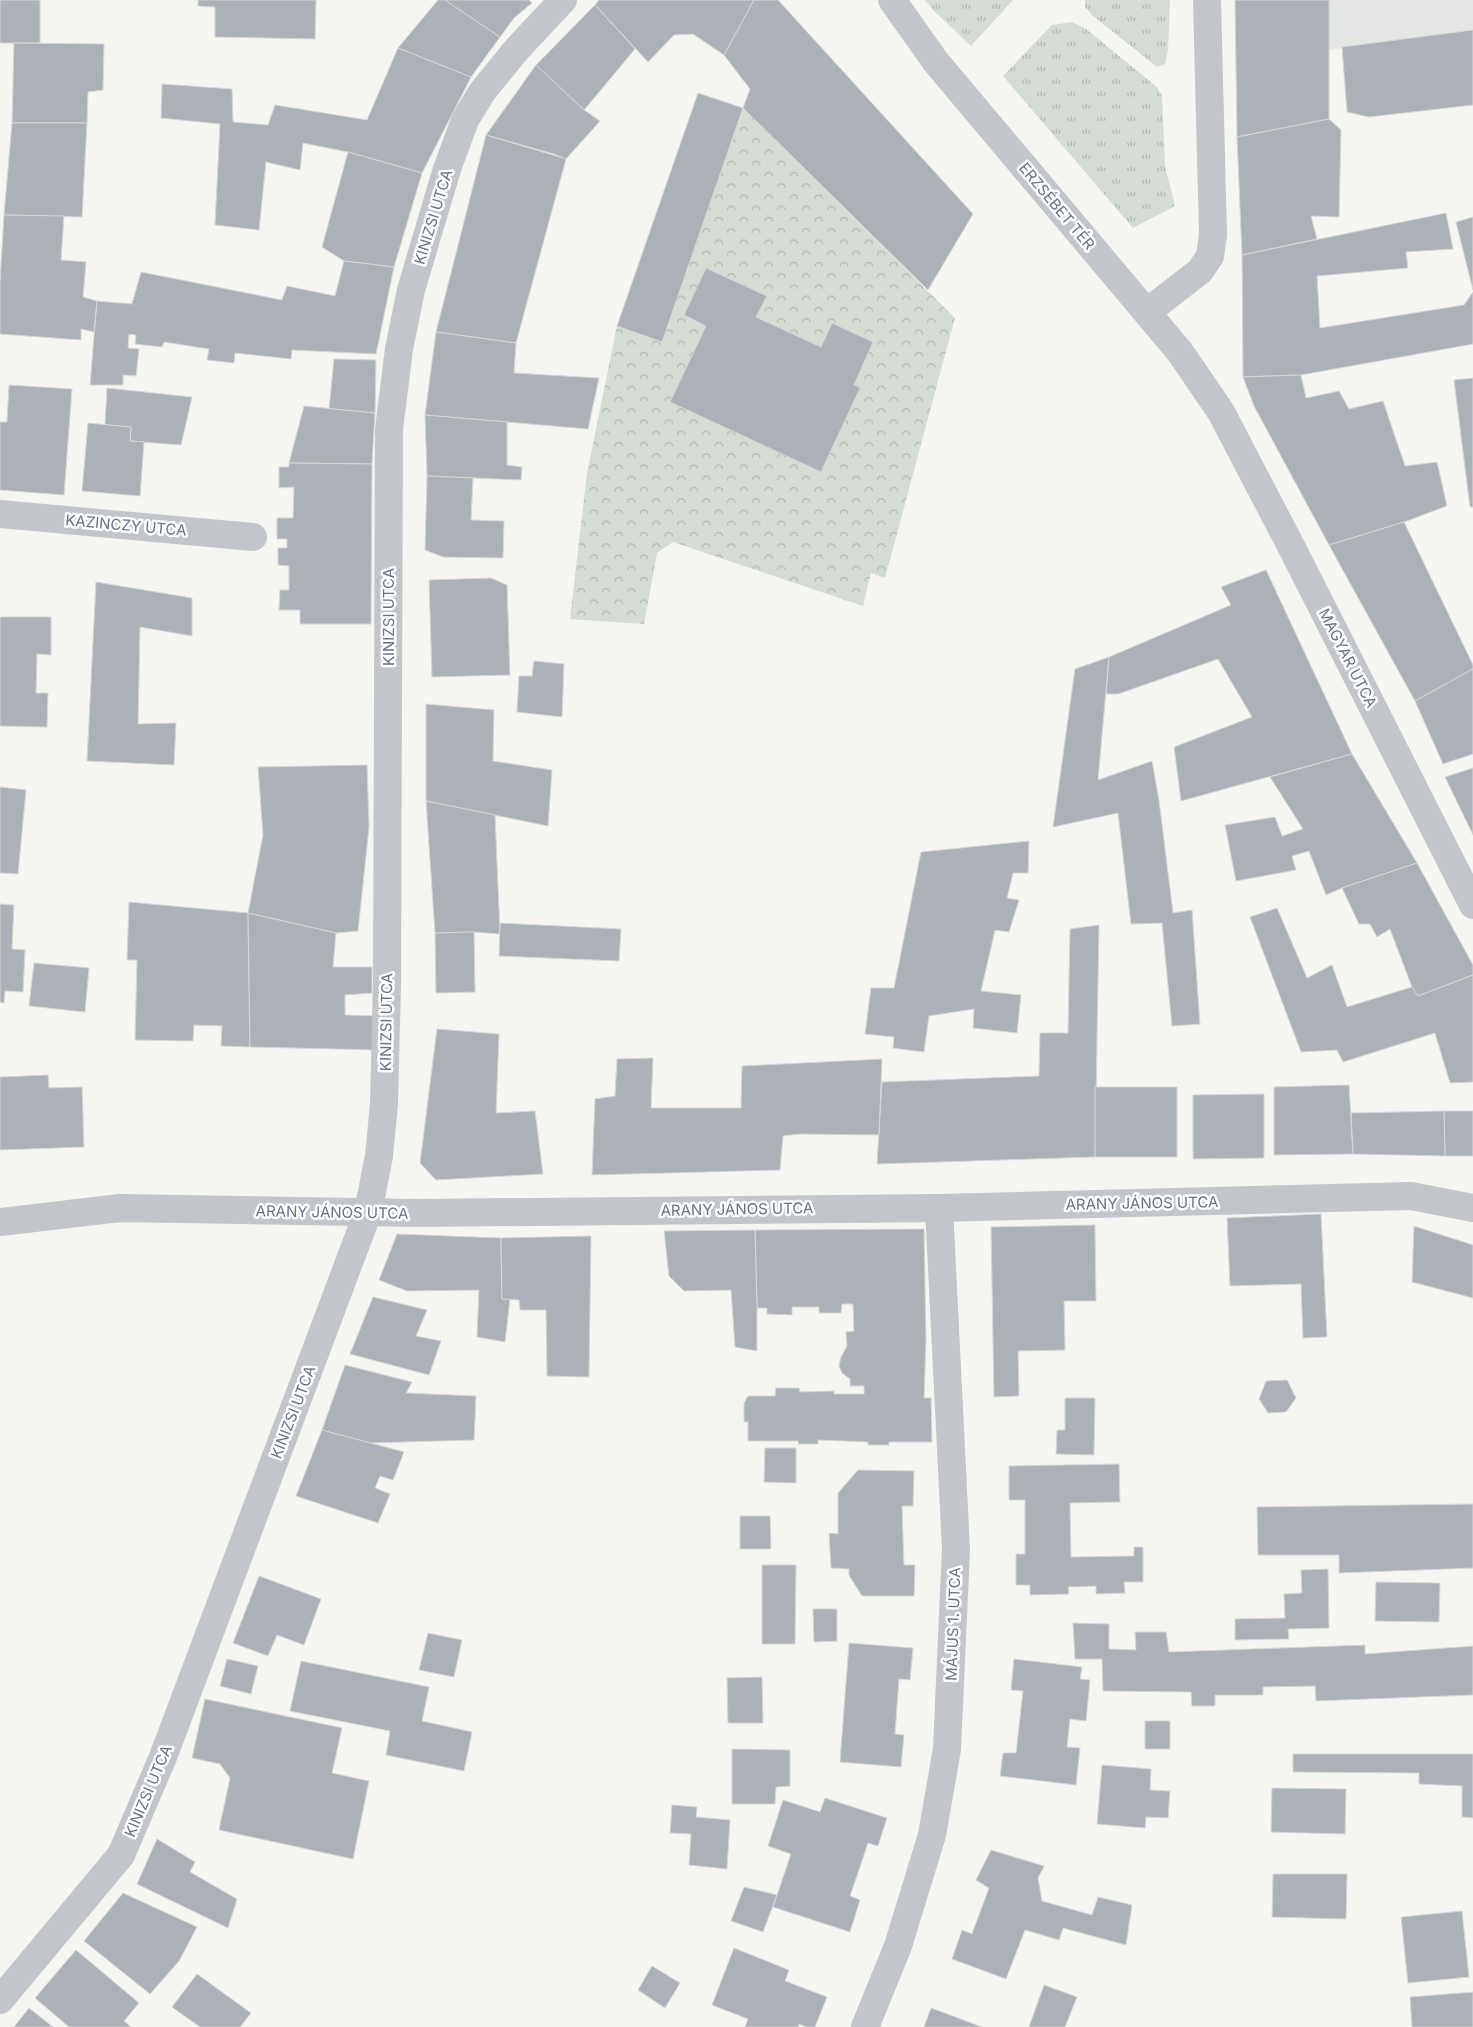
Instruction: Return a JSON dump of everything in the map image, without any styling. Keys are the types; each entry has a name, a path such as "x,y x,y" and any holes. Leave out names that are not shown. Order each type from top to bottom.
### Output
{"street":[{"name":"KINIZSI UTCA","path":"0,2000 121,1855 163,1757 368,1212 379,1156 384,1104 388,983 389,429 399,349 411,290 446,169 465,120 482,92 517,49 564,0"},
{"name":"ERZSÉBET TÉR","path":"892,0 936,62 1180,352 1221,412"},
{"path":"1146,312 1200,271 1210,256 1213,235 1207,0"},
{"name":"MAGYAR UTCA","path":"1221,412 1473,905"},
{"name":"KAZINCZY UTCA","path":"0,514 253,537"},
{"name":"ARANY JÁNOS UTCA","path":"0,1222 120,1208 368,1212 939,1208 1411,1196 1473,1208"},
{"name":"MÁJUS 1. UTCA","path":"865,2027 898,1946 932,1835 947,1749 956,1549 939,1208"}],"shaded area":[{"path":"1235,0 1473,0 1473,30 1329,50 1237,137"}],"green space":[{"path":"925,0 1013,0 971,46"},
{"path":"1085,0 1170,0 1168,50 1165,64 1157,67 1092,15 1085,7"},
{"path":"1072,22 1086,29 1157,87 1162,96 1165,166 1175,206 1133,228 1003,76 1052,25"},
{"path":"743,108 955,318 885,578 871,573 863,606 673,542 657,553 644,624 570,619 587,473 617,326 662,342"}],"building":[{"path":"0,0 40,0 40,43 0,43"},
{"path":"198,0 316,0 315,39 215,37 215,7 198,6"},
{"path":"438,0 445,0 500,37 471,77 398,48"},
{"path":"445,0 529,0 532,3 514,18 500,37"},
{"path":"599,0 754,0 724,55 693,34 674,35 648,62 595,5"},
{"path":"754,0 778,0 973,214 928,290 743,108 750,89 724,55"},
{"path":"1235,0 1329,0 1329,119 1237,137"},
{"path":"595,5 635,49 584,110 536,65"},
{"path":"1473,30 1473,105 1369,117 1347,112 1342,47"},
{"path":"14,43 104,44 103,90 88,92 87,123 12,123"},
{"path":"398,48 471,77 422,173 348,152 303,143 300,170 266,162 259,230 215,225 220,124 161,118 162,84 232,89 233,122 268,125 275,105 367,120"},
{"path":"536,65 584,110 600,121 566,159 486,135"},
{"path":"698,93 743,108 662,342 617,326"},
{"path":"1329,119 1341,130 1339,217 1311,216 1317,239 1242,255 1237,137"},
{"path":"12,123 87,123 82,217 4,215"},
{"path":"486,135 566,159 516,343 436,332"},
{"path":"348,152 422,173 394,267 344,261 322,247"},
{"path":"1446,213 1453,249 1406,252 1408,268 1317,276 1320,328 1464,305 1473,292 1473,344 1301,375 1243,377 1242,255"},
{"path":"4,215 64,216 61,260 86,262 83,297 97,301 94,332 81,329 81,340 0,334 0,281"},
{"path":"1473,217 1473,290 1456,222"},
{"path":"344,261 394,267 376,354 292,350 291,359 235,353 234,363 207,360 209,349 164,342 162,347 135,344 136,335 129,334 128,348 139,349 136,376 123,375 123,385 90,385 97,301 132,304 141,272 282,300 287,286 335,296"},
{"path":"706,268 767,296 756,317 821,347 832,323 873,342 854,385 860,388 821,472 670,402 706,326 684,315"},
{"path":"436,332 516,343 514,373 599,378 588,429 425,415"},
{"path":"334,359 376,360 375,413 329,409"},
{"path":"1301,375 1306,398 1339,391 1349,409 1383,401 1405,466 1437,462 1447,506 1404,522 1329,545 1254,406 1243,377"},
{"path":"1473,378 1473,507 1470,507 1454,380"},
{"path":"9,385 72,389 64,495 0,490 0,422 7,422"},
{"path":"107,388 192,397 181,445 130,441 131,427 105,425"},
{"path":"304,406 375,413 372,464 289,463"},
{"path":"425,415 507,422 507,465 522,467 521,480 427,476"},
{"path":"88,423 131,427 130,441 144,442 140,496 82,491"},
{"path":"289,463 372,464 371,624 300,624 300,610 279,610 280,590 289,590 289,566 278,565 278,548 287,548 287,539 277,539 277,518 293,518 294,487 279,488 279,467 289,467"},
{"path":"427,476 473,478 471,520 504,521 503,558 443,557 425,550"},
{"path":"1404,522 1473,665 1473,669 1415,701 1329,545"},
{"path":"1266,570 1352,754 1181,801 1174,747 1252,717 1218,659 1118,694 1106,694 1109,657 1231,605 1221,587"},
{"path":"491,578 507,585 510,675 432,677 429,580"},
{"path":"96,582 192,598 192,636 140,627 138,724 176,723 174,765 87,761"},
{"path":"0,617 51,617 51,655 37,654 36,693 48,693 47,727 0,726"},
{"path":"1109,657 1098,780 1152,761 1159,800 1173,913 1192,910 1200,1024 1172,1026 1162,923 1131,924 1118,813 1053,827 1075,669"},
{"path":"534,661 564,664 562,717 517,712 519,676 532,676"},
{"path":"1473,669 1473,754 1443,764 1415,701"},
{"path":"426,704 494,710 493,761 552,770 548,826 426,801"},
{"path":"1352,754 1417,863 1326,895 1309,851 1292,856 1296,870 1236,881 1225,825 1275,817 1282,836 1303,829 1270,777"},
{"path":"367,765 369,827 358,931 336,933 248,913 263,835 258,767"},
{"path":"1473,768 1473,835 1445,777"},
{"path":"0,787 26,790 18,874 0,873"},
{"path":"426,801 495,815 500,934 474,932 435,933"},
{"path":"1029,841 1028,873 1013,873 1007,898 1019,900 1009,932 995,930 981,991 1021,995 1017,1033 973,1028 974,1009 929,1016 924,1052 893,1048 894,1037 865,1034 871,988 894,988 921,852"},
{"path":"1417,863 1473,965 1473,975 1418,996 1412,987 1390,929 1377,937 1370,924 1359,924 1342,888"},
{"path":"129,902 248,913 250,1047 221,1046 222,1026 194,1025 193,1041 135,1040 137,960 127,960"},
{"path":"0,904 14,905 12,949 25,950 23,992 5,991 4,1003 0,1002"},
{"path":"1277,908 1307,978 1332,965 1347,1007 1412,987 1418,996 1473,975 1473,1082 1450,1083 1435,1033 1343,1062 1337,1050 1301,1052 1250,917"},
{"path":"248,913 336,933 333,967 372,967 372,993 345,995 345,1015 377,1016 377,1050 250,1047"},
{"path":"500,923 621,929 619,961 499,956"},
{"path":"1099,925 1095,1157 877,1164 882,1082 1039,1076 1040,1033 1068,1033 1070,929"},
{"path":"474,932 475,992 436,993 435,933"},
{"path":"34,963 89,968 85,1012 29,1006"},
{"path":"437,1029 499,1034 496,1113 535,1111 543,1174 436,1180 420,1163"},
{"path":"653,1058 651,1108 741,1108 742,1066 882,1059 879,1135 800,1134 783,1136 780,1170 592,1175 595,1099 615,1096 617,1059"},
{"path":"48,1075 49,1088 82,1087 84,1147 0,1150 0,1077"},
{"path":"1349,1085 1353,1154 1274,1155 1274,1087"},
{"path":"1095,1087 1177,1087 1177,1157 1095,1157"},
{"path":"1264,1094 1264,1158 1193,1159 1193,1095"},
{"path":"1444,1111 1473,1111 1473,1156 1445,1156"},
{"path":"1444,1111 1445,1156 1353,1154 1351,1113"},
{"path":"1321,1214 1327,1337 1303,1338 1301,1284 1230,1286 1227,1218"},
{"path":"1095,1225 1096,1301 1064,1301 1065,1350 1018,1351 1019,1396 994,1397 991,1227"},
{"path":"1414,1226 1473,1245 1473,1298 1412,1282"},
{"path":"924,1229 926,1340 924,1398 931,1398 932,1442 889,1442 889,1445 868,1445 868,1442 818,1440 818,1444 799,1444 798,1441 748,1441 748,1422 744,1422 744,1403 748,1396 775,1396 776,1388 799,1388 800,1392 834,1391 834,1394 864,1394 864,1386 850,1386 850,1379 842,1373 839,1366 847,1346 846,1332 854,1331 853,1304 842,1304 841,1313 819,1313 819,1307 792,1307 792,1315 767,1314 767,1308 757,1308 755,1230"},
{"path":"755,1230 757,1351 735,1347 731,1290 684,1291 669,1276 664,1231"},
{"path":"397,1234 501,1238 502,1299 510,1299 505,1342 477,1337 479,1290 407,1291 379,1280"},
{"path":"591,1236 589,1377 547,1376 546,1310 520,1310 519,1300 502,1299 501,1238"},
{"path":"373,1297 427,1310 416,1336 441,1341 429,1375 350,1354"},
{"path":"345,1365 412,1382 406,1393 476,1396 474,1440 369,1443 322,1430"},
{"path":"1287,1380 1296,1398 1286,1412 1268,1413 1259,1399 1266,1381"},
{"path":"1065,1398 1095,1398 1094,1455 1056,1454 1057,1430 1065,1430"},
{"path":"322,1430 404,1452 393,1480 380,1476 375,1488 390,1494 378,1523 296,1496"},
{"path":"765,1448 796,1448 796,1483 764,1482"},
{"path":"1119,1464 1120,1502 1070,1503 1071,1557 1134,1556 1134,1547 1143,1547 1143,1582 1124,1582 1125,1593 1096,1594 1096,1586 1068,1587 1069,1594 1030,1595 1030,1585 1016,1585 1016,1554 1025,1554 1025,1500 1009,1500 1009,1466"},
{"path":"858,1470 914,1471 913,1506 902,1506 904,1565 915,1565 914,1596 862,1596 849,1575 849,1569 831,1568 829,1533 838,1534 838,1493"},
{"path":"1473,1504 1473,1568 1339,1573 1339,1555 1258,1555 1257,1507"},
{"path":"740,1516 770,1516 771,1549 740,1549"},
{"path":"762,1565 796,1565 795,1644 762,1644"},
{"path":"1328,1569 1329,1628 1288,1629 1289,1639 1235,1640 1235,1619 1285,1618 1284,1594 1302,1593 1301,1570"},
{"path":"259,1576 321,1599 304,1645 277,1635 268,1656 233,1643"},
{"path":"1376,1582 1440,1583 1439,1622 1375,1621"},
{"path":"813,1609 837,1609 837,1641 814,1642"},
{"path":"1073,1623 1109,1624 1109,1649 1136,1650 1135,1632 1166,1632 1169,1652 1365,1645 1365,1654 1473,1646 1473,1695 1316,1701 1315,1686 1263,1687 1263,1695 1215,1695 1215,1706 1192,1706 1191,1692 1103,1691 1102,1659 1075,1659"},
{"path":"428,1633 462,1640 454,1677 419,1670"},
{"path":"849,1643 913,1648 910,1680 899,1679 895,1734 904,1735 901,1767 840,1762"},
{"path":"227,1659 258,1666 251,1694 220,1686"},
{"path":"1014,1659 1082,1667 1080,1679 1090,1680 1086,1721 1070,1719 1067,1747 1080,1748 1076,1785 1000,1776 1003,1753 1016,1753 1023,1691 1011,1690"},
{"path":"301,1661 429,1687 422,1721 472,1732 464,1771 386,1755 390,1731 290,1711"},
{"path":"762,1677 763,1723 728,1723 727,1678"},
{"path":"205,1699 342,1728 332,1773 369,1781 353,1859 219,1830 230,1778 220,1764 192,1758"},
{"path":"1145,1721 1170,1721 1170,1749 1145,1749"},
{"path":"732,1749 790,1750 790,1786 776,1787 775,1804 732,1804"},
{"path":"1293,1754 1473,1754 1473,1818 1462,1817 1462,1786 1419,1784 1419,1773 1293,1772"},
{"path":"1102,1765 1151,1769 1150,1790 1170,1791 1168,1818 1146,1817 1145,1828 1097,1824"},
{"path":"1272,1788 1346,1789 1345,1834 1271,1832"},
{"path":"825,1798 887,1818 878,1846 868,1843 850,1896 860,1900 850,1932 773,1907 791,1854 768,1846 783,1800 820,1812"},
{"path":"672,1805 697,1807 696,1817 730,1820 727,1869 689,1865 691,1834 670,1833"},
{"path":"157,1839 195,1862 190,1872 237,1899 228,1928 137,1884"},
{"path":"991,1850 1044,1866 1038,1878 1042,1901 1092,1915 1098,1897 1132,1905 1126,1945 1063,1928 1059,1940 1025,1930 1006,1979 952,1959 962,1930 972,1934 989,1888 976,1880"},
{"path":"1273,1874 1347,1874 1346,1919 1272,1917"},
{"path":"744,1887 777,1895 763,1932 731,1921"},
{"path":"123,1893 197,1927 179,1961 150,1994 84,1941"},
{"path":"1462,1911 1469,1977 1408,1983 1401,1917"},
{"path":"734,1948 789,1970 785,1981 827,1997 815,2027 806,2027 799,2024 798,2027 745,2027 748,2019 712,2005"},
{"path":"76,1950 139,2003 124,2021 131,2027 69,2027 35,1998"},
{"path":"652,1966 680,1983 665,2008 638,1990"},
{"path":"197,1974 251,2013 240,2027 200,2027 172,2007"},
{"path":"1044,1985 1077,1997 1065,2027 1029,2027"},
{"path":"1473,1992 1473,2027 1412,2027 1410,1997"},
{"path":"29,2008 53,2027 14,2027"},
{"path":"931,2008 982,2027 924,2027"}]}
